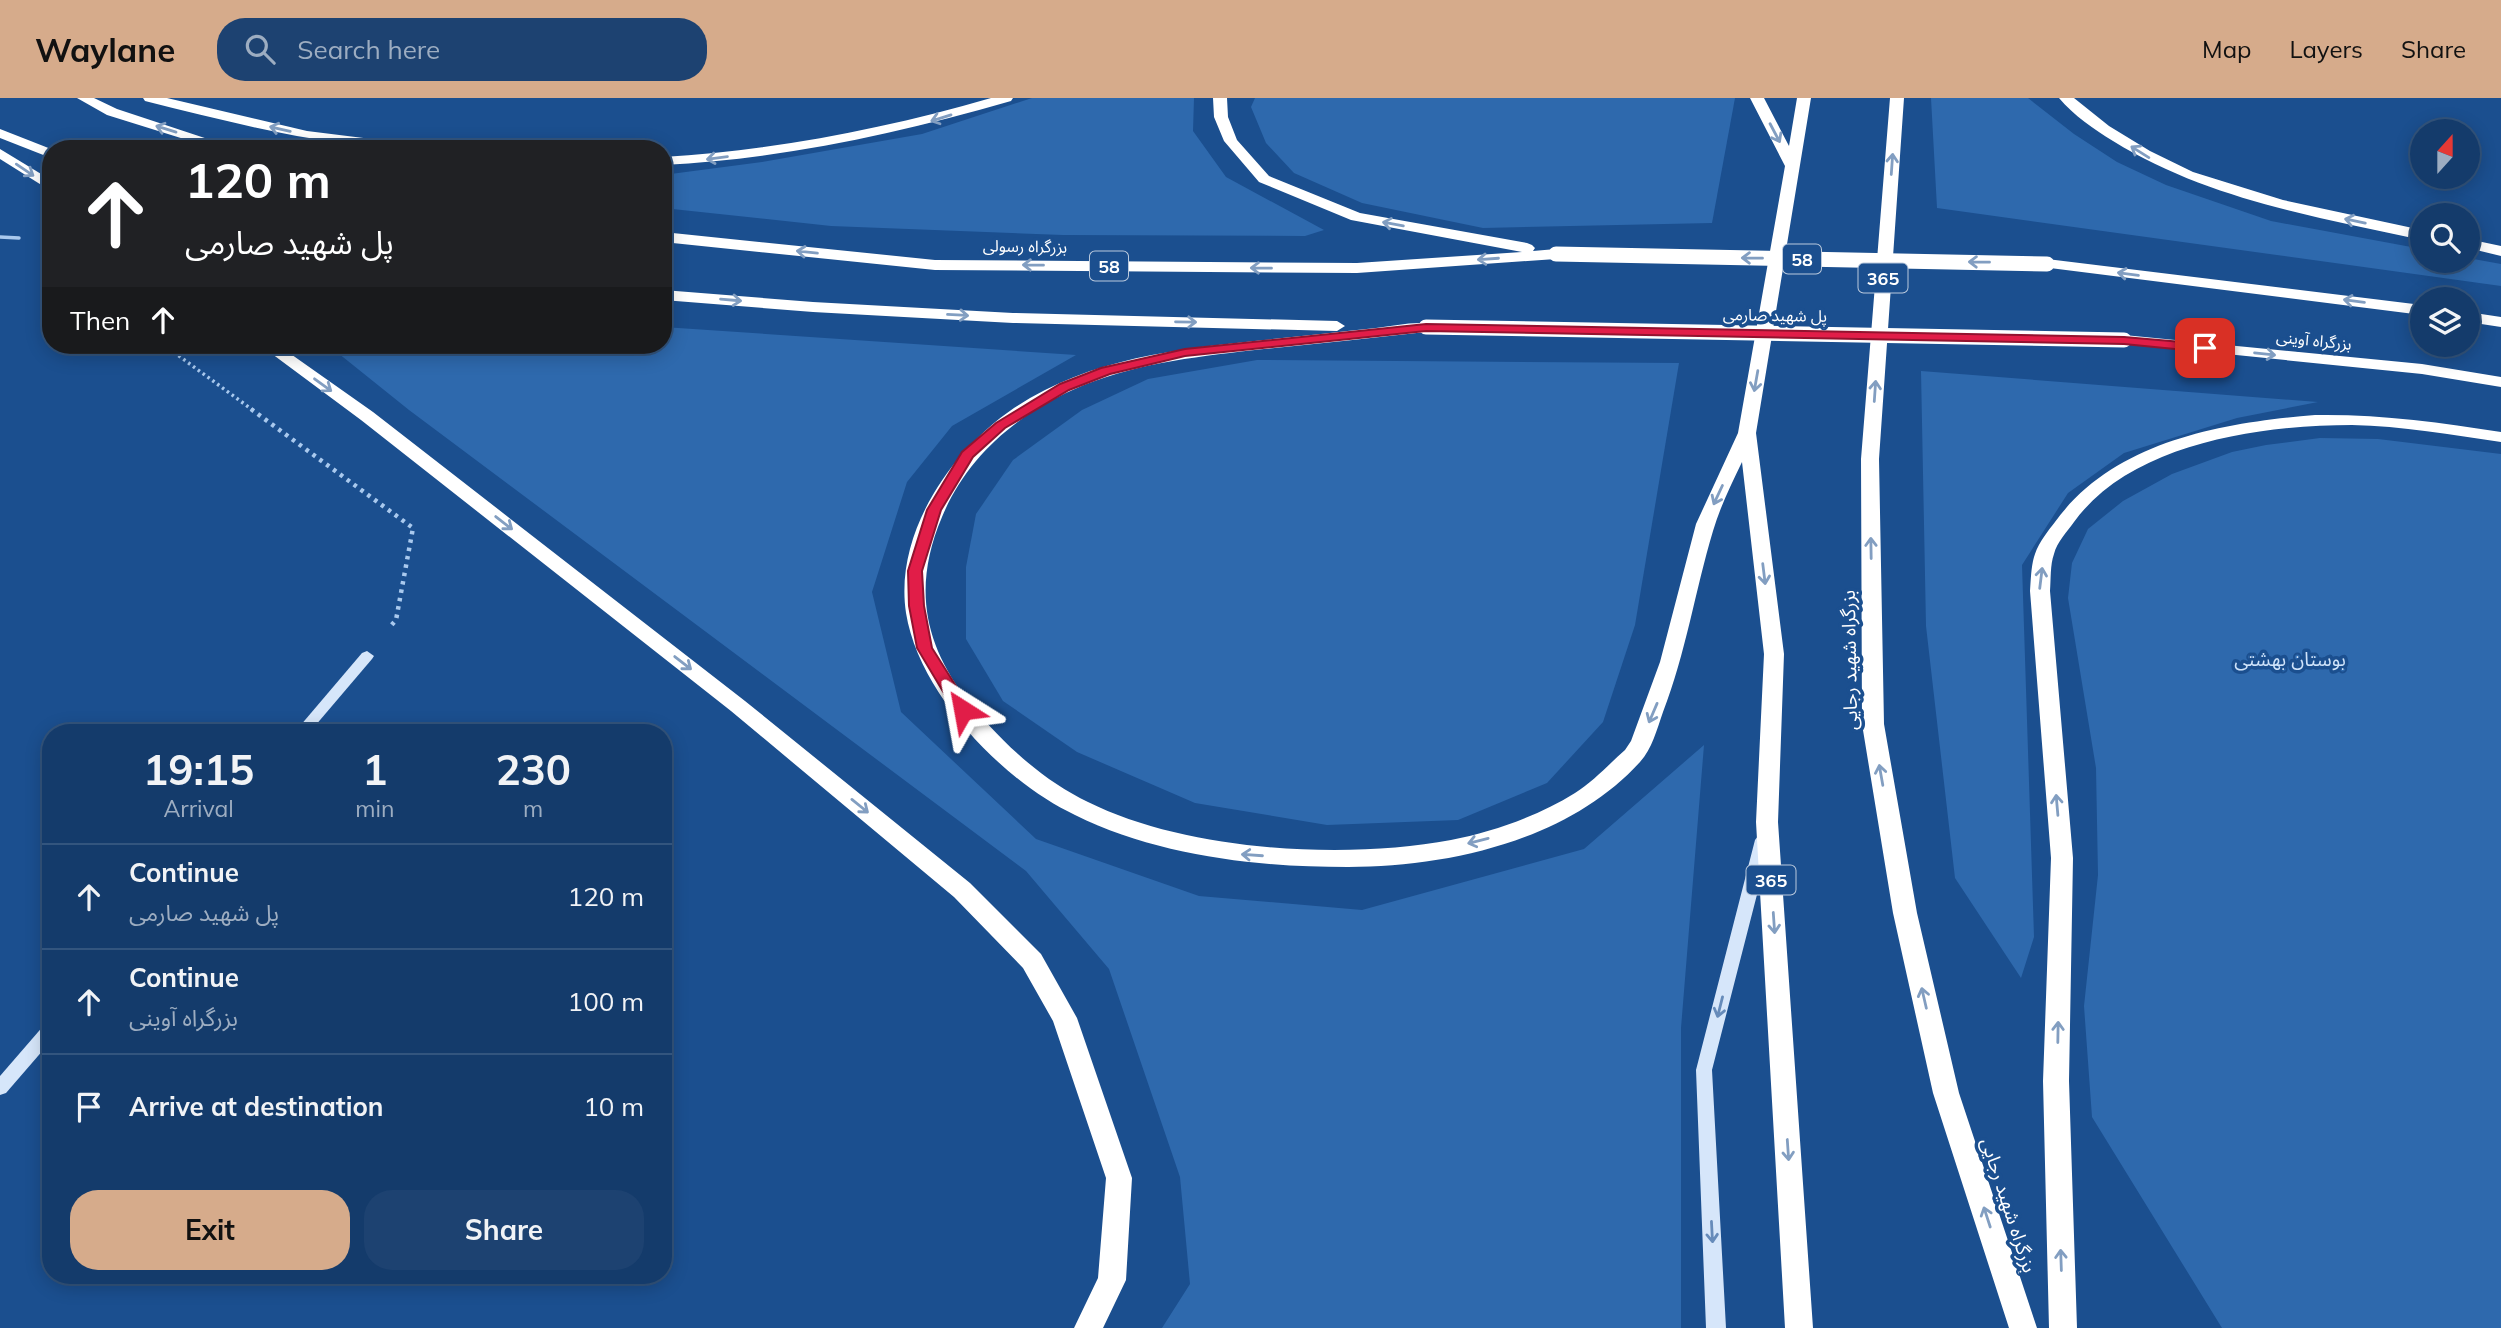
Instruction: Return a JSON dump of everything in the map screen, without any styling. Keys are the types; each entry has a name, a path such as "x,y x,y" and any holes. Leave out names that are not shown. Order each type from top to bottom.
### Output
{"highway":[{"path":"84,98 112,112 202,140"},
{"path":"150,98 307,135 347,140"},
{"path":"672,161 701,160 830,144 919,124 1006,98"},
{"path":"1220,98 1221,117 1231,141 1264,179 1356,217 1556,254"},
{"path":"1757,98 1794,169"},
{"name":"365","path":"1799,1328 1768,822 1773,654 1747,433 1804,98"},
{"name":"بزرگراه شهید رجایی","path":"1897,98 1870,459 1873,724 1905,913 1946,1093 2023,1328"},
{"path":"2066,98 2106,131 2153,160 2213,186 2271,202 2410,232"},
{"path":"0,133 42,150"},
{"path":"0,153 42,181"},
{"name":"بزرگراه رسولی","path":"672,238 935,265 1357,268 1556,254"},
{"path":"2480,247 2501,251"},
{"name":"58","path":"1556,254 2047,264 2410,309"},
{"path":"672,296 1013,318 1426,327"},
{"path":"2480,319 2501,322"},
{"path":"1426,327 1185,353 1144,361 1105,371 1064,387 1000,425 967,454 934,510 915,571 916,606 925,648 963,710 995,744 1035,779 1093,815 1164,839 1238,854 1320,860 1413,855 1481,841 1522,828 1564,810 1597,788 1636,753 1663,688 1707,518 1747,433"},
{"name":"پل شهید صارمی","path":"1426,327 2124,340"},
{"name":"بزرگراه آوینی","path":"2124,340 2422,369 2501,382"},
{"path":"281,354 367,416 738,706 962,890 1032,961 1065,1018 1119,1178 1112,1280 1088,1328"},
{"path":"2063,1328 2056,1081 2062,858 2040,591 2044,553 2064,517 2089,492 2136,464 2167,450 2221,433 2284,423 2354,420 2501,437"}],"street":[{"path":"309,724 367,656"},
{"path":"1716,1328 1704,1070 1768,822"},
{"path":"0,1088 42,1039"}],"lane":[{"path":"0,237 19,238"}],"path":[{"path":"176,354 413,528 396,620 367,656"}],"green space":[{"path":"1032,98 1194,98 1193,131 1226,177 1324,230 1305,236 1063,235 831,226 672,209 672,174 762,162 922,134"},
{"path":"1255,98 1735,98 1712,223 1483,228 1362,203 1294,173 1266,143 1251,107"},
{"path":"1931,98 2028,98 2074,134 2117,162 2166,185 2271,221 2410,247 2410,273 2480,273 2480,260 2501,264 2501,286 1937,208"},
{"path":"672,328 1076,355 952,426 907,482 872,592 901,712 1036,839 1199,896 1362,910 1584,849 1704,745 1681,1028 1681,1328 1162,1328 1190,1284 1180,1177 1109,969 1026,871 409,410 339,354 672,354"},
{"path":"1257,360 1679,363 1635,625 1603,722 1547,783 1458,820 1327,825 1195,803 1077,752 1003,701 966,639 966,567 976,514 1013,460 1082,410 1148,379"},
{"path":"1921,371 2318,402 2237,418 2124,453 2068,493 2022,565 2034,937 2021,978 1955,878 1926,626"},
{"name":"بوستان بهشتی","path":"2320,438 2378,439 2501,454 2501,1328 2222,1328 2092,1117 2084,1006 2098,875 2096,768 2068,598 2072,563 2088,529 2123,501 2172,474 2232,452"}],"route":[{"path":"963,710 940,677 925,648 916,606 915,571 934,510 967,454 1000,425 1064,387 1105,371 1185,353 1426,327 2124,340 2205,348"}]}
